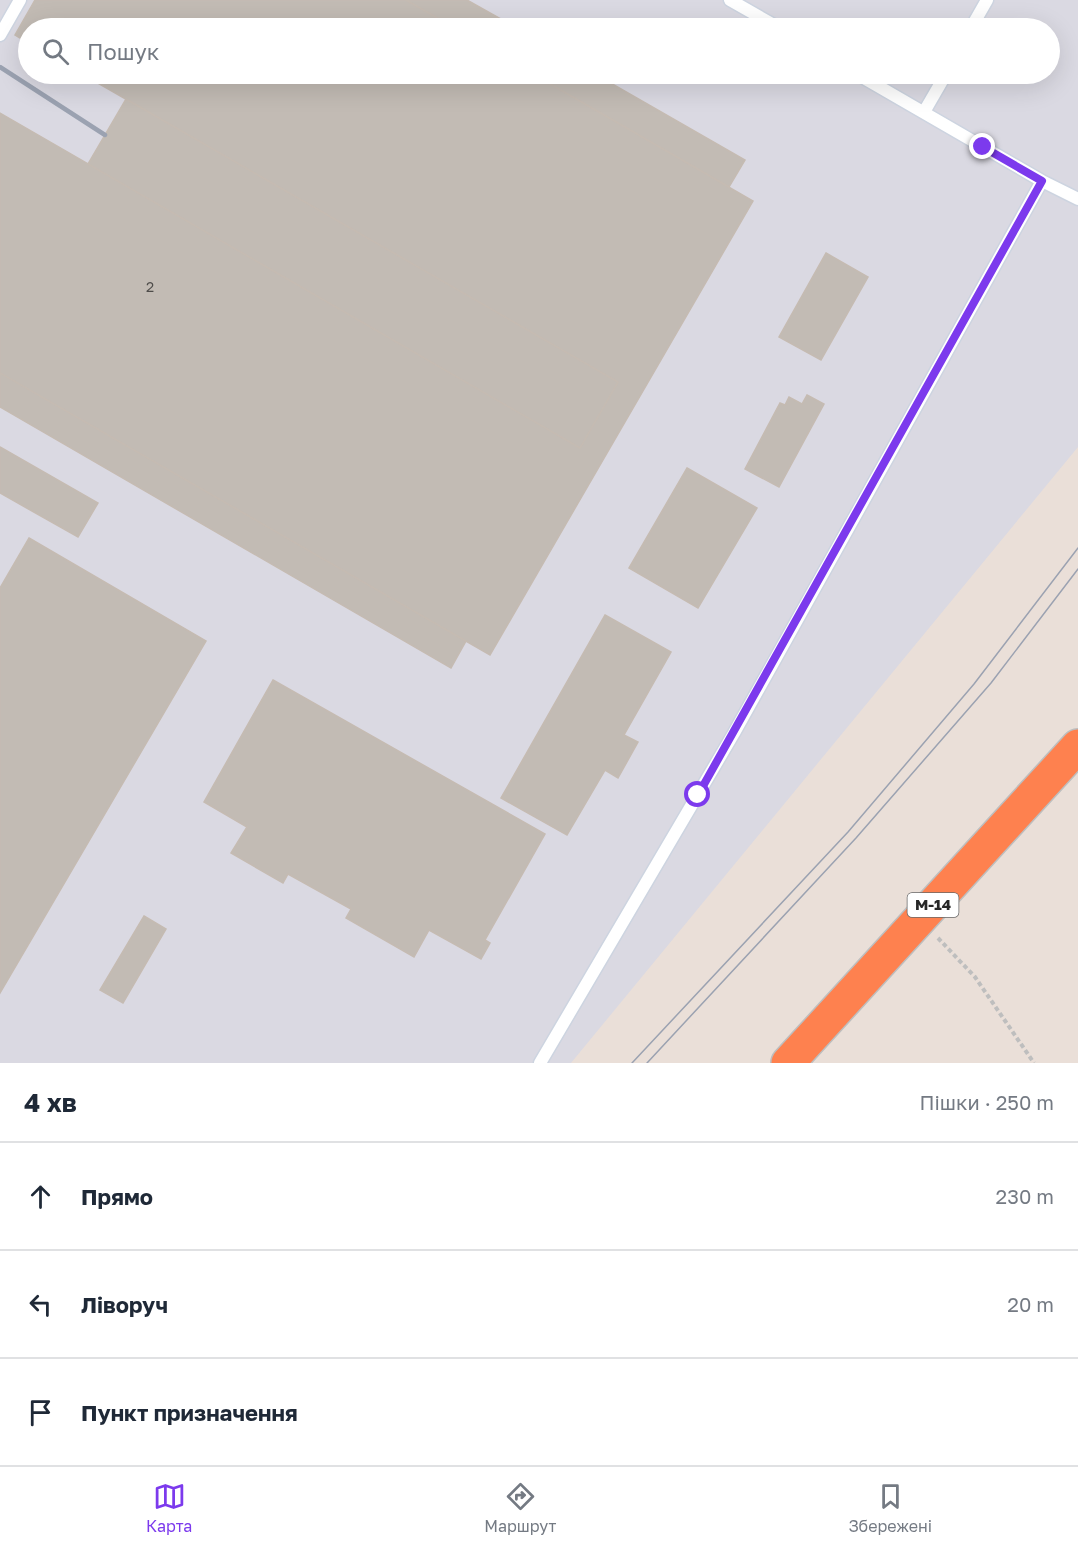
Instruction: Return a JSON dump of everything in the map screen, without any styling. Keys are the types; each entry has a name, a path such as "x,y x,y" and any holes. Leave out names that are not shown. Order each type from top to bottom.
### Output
{"highway":[{"name":"М-14","path":"788,1063 1078,746"}],"lane":[{"path":"0,34 20,0"},
{"path":"730,0 762,18"},
{"path":"977,18 987,0"},
{"path":"875,84 1042,181 1078,199"},
{"path":"924,112 940,84"},
{"path":"540,1063 734,733 1042,181"}],"path":[{"path":"920,919 975,977 1034,1063"}],"shaded area":[{"path":"0,0 1078,0 1078,447 571,1063 0,1063"}],"building":[{"path":"35,0 406,0 438,18 25,18"},
{"path":"406,0 467,0 499,18 438,18"},
{"path":"99,84 550,84 753,201 490,655 0,373 0,113 580,448 618,382"},
{"path":"550,84 612,84 745,160 729,187"},
{"path":"126,99 618,382 580,448 88,164"},
{"path":"826,253 868,277 821,360 779,337"},
{"path":"0,373 466,641 451,668 0,407"},
{"path":"807,395 824,404 779,487 745,469 780,403 785,405 789,397 802,404"},
{"path":"0,447 98,503 78,537 0,493"},
{"path":"687,468 757,508 698,608 629,568"},
{"path":"29,538 206,641 0,993 0,588"},
{"path":"605,615 671,652 624,735 638,742 618,778 605,770 567,835 501,798"},
{"path":"273,680 545,834 485,940 490,943 481,959 429,930 414,957 346,918 351,909 288,874 283,883 231,853 247,827 204,802"},
{"path":"144,916 166,929 123,1003 100,990"}],"tram line":[{"path":"632,1063 848,832 974,684 1078,548"},
{"path":"647,1063 856,838 991,683 1078,569"}],"railway":[{"path":"0,67 18,79"},
{"path":"26,84 105,135"}],"route":[{"path":"698,795 1042,181 983,147"}]}
